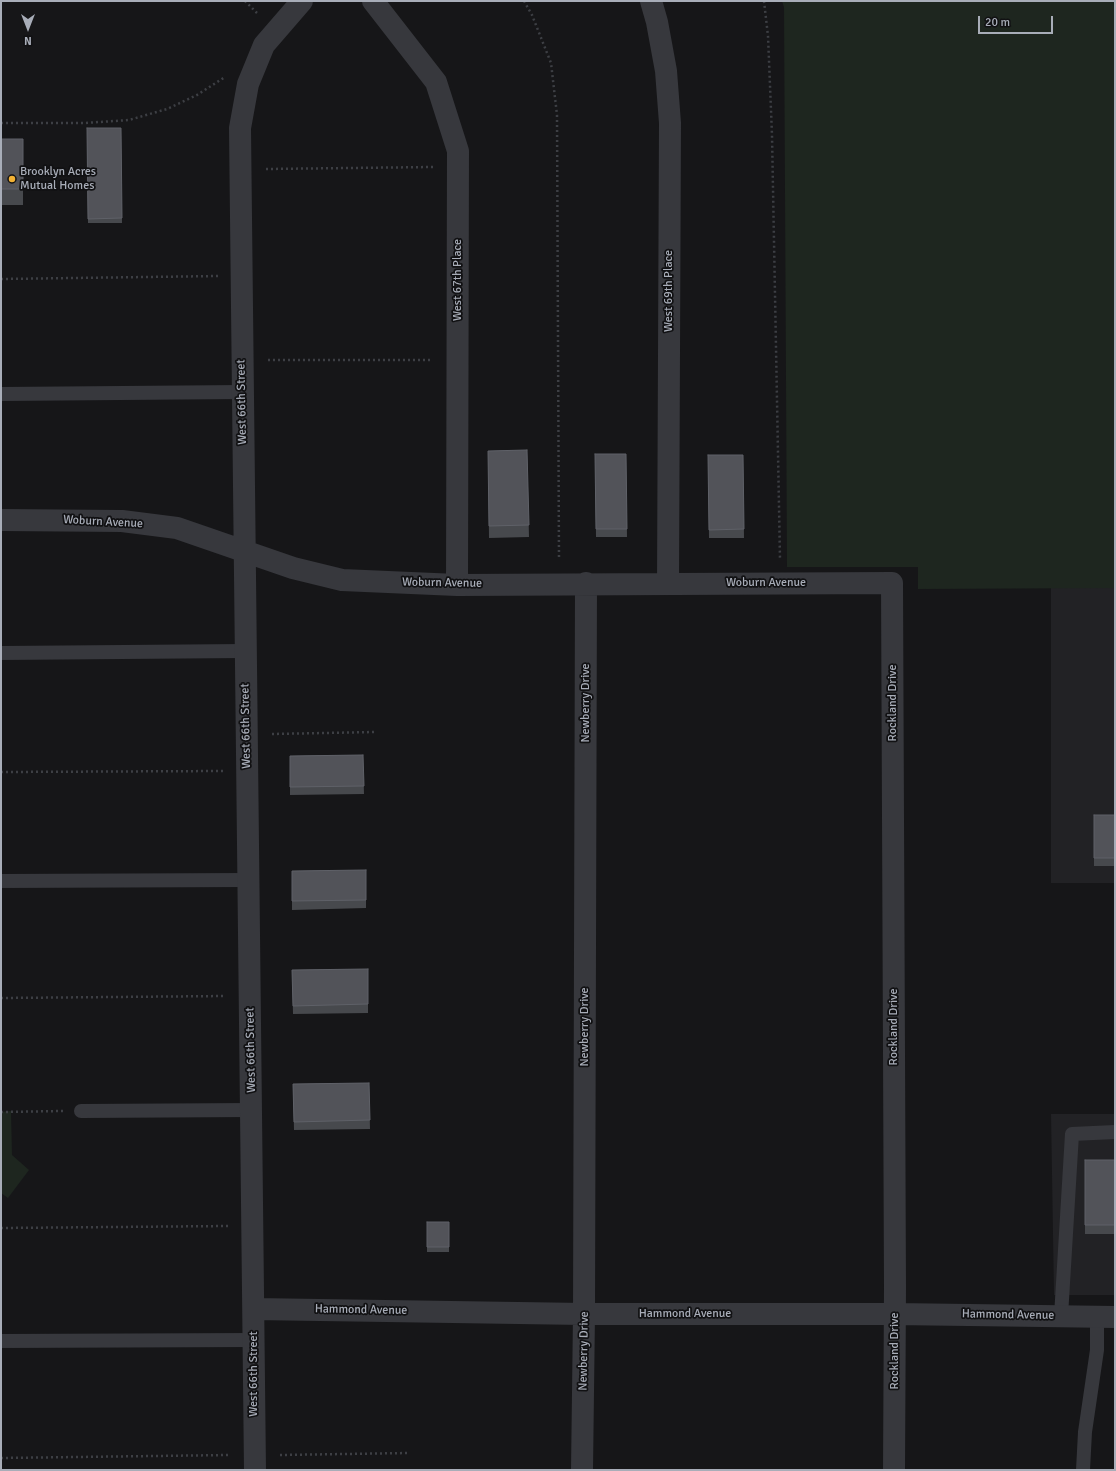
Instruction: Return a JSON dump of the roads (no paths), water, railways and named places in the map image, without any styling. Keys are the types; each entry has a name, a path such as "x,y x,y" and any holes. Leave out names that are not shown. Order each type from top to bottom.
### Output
{"street":[{"name":"West 66th Street","path":"255,1470 240,128 248,84 264,46 302,1"},
{"name":"West 67th Place","path":"373,1 436,82 458,150 458,584"},
{"name":"West 69th Place","path":"651,1 657,22 666,71 670,123 668,583"},
{"name":"Woburn Avenue","path":"1,520 122,520 177,528 293,568 342,580 458,584 892,583"},
{"name":"Newberry Drive","path":"582,1470 584,1314 586,583"},
{"name":"Rockland Drive","path":"892,583 895,1314 894,1470"},
{"name":"Hammond Avenue","path":"254,1309 584,1314 895,1314 1106,1317"}],"lane":[{"path":"1,394 242,392"},
{"path":"1,653 245,651"},
{"path":"1,881 248,880"},
{"path":"81,1111 252,1110"},
{"path":"1061,1316 1072,1134 1115,1132"},
{"path":"1083,1470 1085,1432 1097,1350 1106,1317"},
{"path":"1,1341 254,1340"}],"place":[{"name":"Brooklyn Acres Mutual Homes","path":"12,179"}]}
